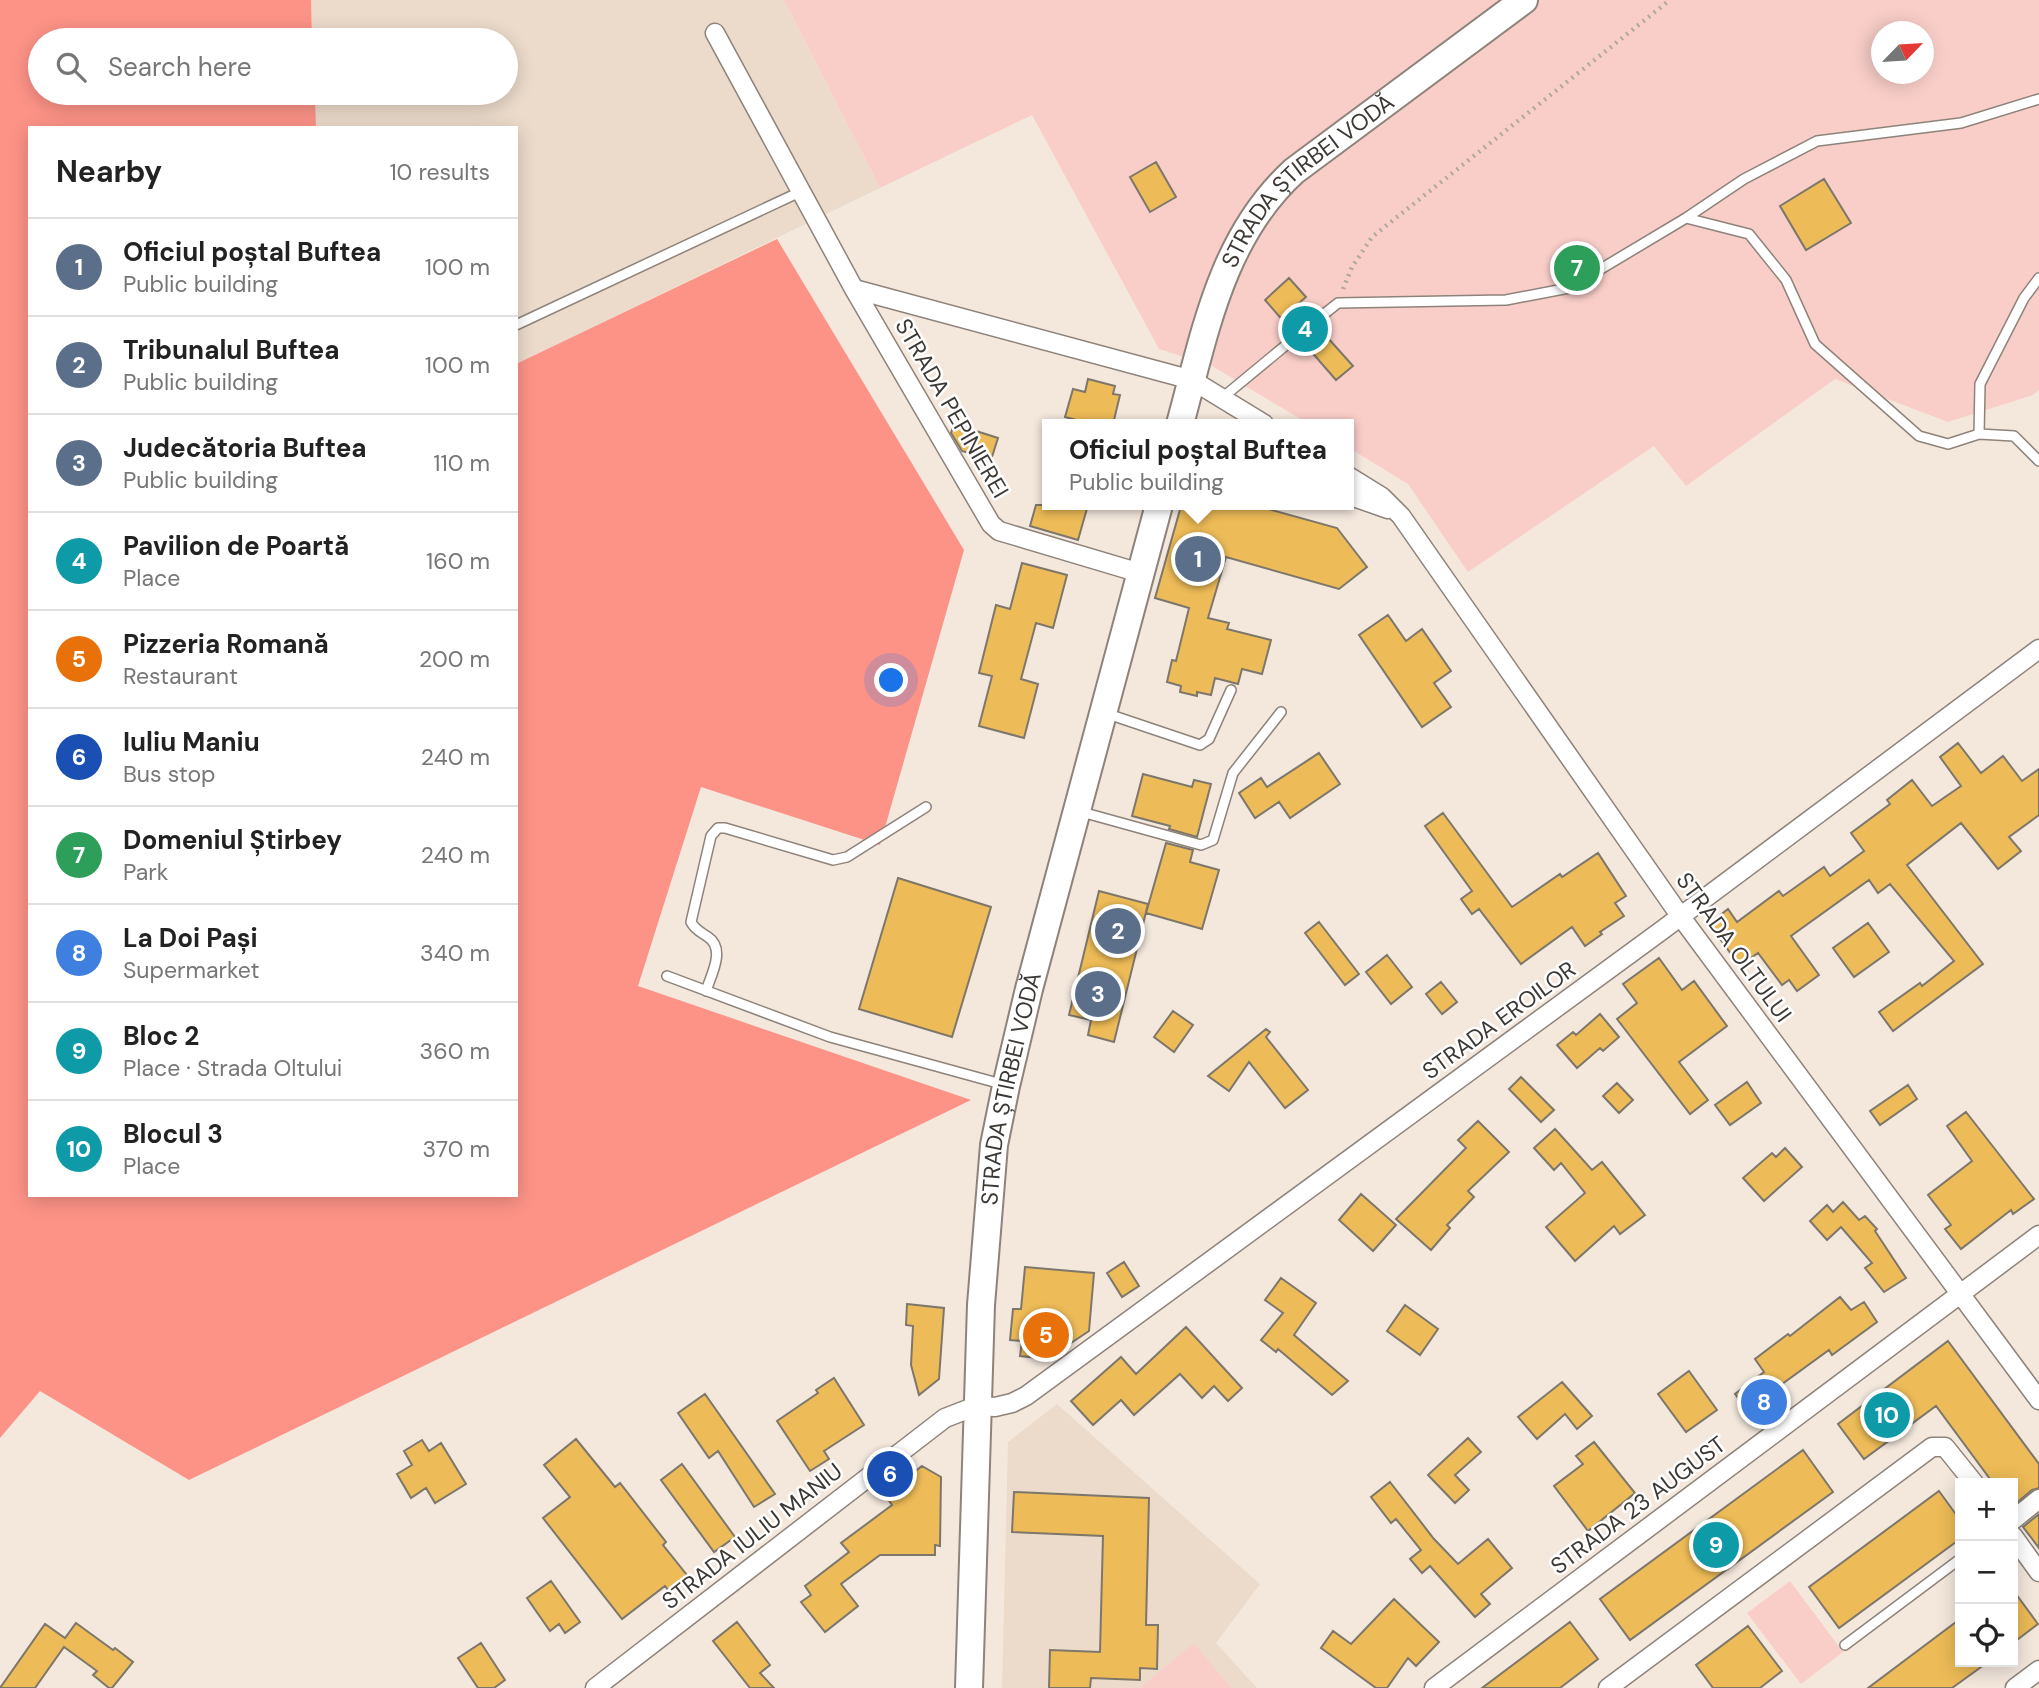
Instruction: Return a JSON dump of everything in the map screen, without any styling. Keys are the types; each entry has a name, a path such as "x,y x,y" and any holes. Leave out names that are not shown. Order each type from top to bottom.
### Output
{"street":[{"name":"STRADA ȘTIRBEI VODĂ","path":"1181,419 1226,266 1256,213 1274,189 1294,171 1524,0"},
{"name":"STRADA PEPINIEREI","path":"715,33 854,289 991,524 999,531 1140,573"},
{"name":"STRADA PEPINIEREI","path":"854,289 1192,380"},
{"path":"1192,380 1256,419"},
{"name":"STRADA OLTULUI","path":"1354,479 1382,497 1401,516 1681,917 2039,1399"},
{"path":"1354,497 1390,509 1401,516"},
{"name":"STRADA ȘTIRBEI VODĂ","path":"969,1688 976,1406 995,1145 1029,989 1158,510"},
{"name":"STRADA EROILOR","path":"976,1406 995,1407 1026,1396 1681,917 2039,649"},
{"name":"STRADA 23 AUGUST","path":"1434,1688 2039,1235"},
{"name":"STRADA IULIU MANIU","path":"595,1688 945,1418 976,1406"},
{"path":"1608,1688 1932,1447 1945,1447 1970,1478"},
{"path":"2018,1516 2039,1499"},
{"path":"2017,1541 2039,1572"},
{"path":"2015,1688 2039,1670"}],"lane":[{"path":"1314,323 1338,303 1506,300 1569,288 1686,218 1744,178 1817,141 1961,123 2039,99"},
{"path":"518,324 802,191"},
{"path":"1686,218 1749,234 1786,280 1815,344 1919,436 1948,444 1979,434 2014,436 2039,461"},
{"path":"1979,434 1979,384 2024,298 2039,278"},
{"path":"1222,398 1297,336"},
{"path":"1103,712 1200,745 1209,739 1231,690"},
{"path":"1077,811 1201,845 1207,844 1213,840 1233,773 1281,712"},
{"path":"706,991 717,948 713,939 695,929 691,922 711,836 718,828 833,860 847,857 926,807"},
{"path":"667,976 830,1037 1006,1086"},
{"path":"1844,1645 1955,1563"}],"path":[{"path":"1338,303 1352,267 1372,237 1670,0"}],"shaded area":[{"path":"0,0 311,0 312,28 28,28 28,105 315,105 316,126 28,126 28,1197 518,1197 518,363 777,239 964,550 880,845 701,787 638,986 971,1100 189,1480 40,1391 0,1438"},
{"path":"311,0 784,0 880,188 518,363 518,126 316,126 315,105 518,105 518,28 312,28"},
{"path":"784,0 2039,0 2039,390 2033,395 1948,422 1835,379 1686,486 1654,446 1468,572 1408,484 1354,451 1354,419 1301,419 1212,366 1159,349 1032,115 880,188"},
{"path":"1057,1404 1260,1584 1216,1643 1257,1688 1002,1688 1008,1442"},
{"path":"1790,1581 1843,1652 1801,1684 1747,1613"},
{"path":"1194,1643 1231,1688 1140,1688"}],"building":[{"path":"1156,162 1176,197 1150,212 1130,177"},
{"path":"1824,179 1851,223 1806,250 1780,206"},
{"path":"1289,278 1306,297 1298,304 1309,317 1308,326 1312,329 1318,327 1353,366 1336,380 1302,341 1302,331 1292,331 1265,300"},
{"path":"1088,379 1115,386 1113,394 1120,395 1114,419 1065,417 1073,389 1085,392"},
{"path":"954,424 998,438 991,460 962,451 951,433"},
{"path":"1036,505 1042,505 1042,510 1087,510 1078,540 1030,526"},
{"path":"1180,510 1272,510 1337,528 1367,567 1339,589 1226,557 1208,618 1229,623 1227,629 1271,640 1262,674 1242,669 1238,684 1215,678 1211,695 1197,692 1197,696 1180,692 1181,686 1167,682 1172,660 1176,661 1189,608 1155,598"},
{"path":"1022,563 1067,575 1053,628 1036,623 1021,679 1038,684 1024,738 979,726 992,676 979,673 996,605 1010,609"},
{"path":"1388,615 1406,641 1422,629 1451,671 1434,683 1451,707 1422,727 1359,635"},
{"path":"1958,743 1981,773 2003,756 2022,781 2039,769 2039,815 2009,837 2021,851 1998,869 1961,823 1907,865 1983,964 1893,1031 1879,1012 1920,983 1922,986 1954,961 1890,884 1878,893 1869,880 1791,936 1819,975 1797,991 1789,980 1782,985 1758,953 1740,966 1709,924 1728,909 1737,922 1779,891 1783,896 1824,867 1830,876 1864,851 1851,833 1890,804 1887,800 1912,780 1932,806 1961,786 1940,757"},
{"path":"1319,753 1340,784 1290,818 1279,802 1255,818 1239,793 1261,778 1267,787"},
{"path":"1143,774 1192,787 1194,780 1211,784 1197,837 1169,829 1170,826 1132,816"},
{"path":"1443,813 1512,907 1560,874 1562,877 1598,853 1626,896 1615,903 1624,916 1585,946 1572,927 1521,964 1479,909 1472,914 1461,899 1472,891 1425,826"},
{"path":"1166,843 1193,850 1190,862 1219,870 1202,929 1146,913"},
{"path":"898,878 991,907 952,1037 859,1009"},
{"path":"1099,891 1148,904 1114,1042 1088,1035 1091,1020 1069,1015"},
{"path":"1319,922 1359,974 1345,985 1305,933"},
{"path":"1868,923 1889,952 1854,977 1833,948"},
{"path":"1387,955 1412,987 1391,1004 1366,972"},
{"path":"1659,958 1682,990 1694,981 1727,1026 1679,1062 1708,1100 1690,1114 1617,1019 1637,1003 1623,984"},
{"path":"1441,982 1457,1002 1442,1014 1426,994"},
{"path":"1173,1011 1193,1025 1174,1052 1154,1037"},
{"path":"1600,1014 1619,1037 1603,1051 1600,1048 1577,1068 1557,1045 1573,1032 1576,1035"},
{"path":"1266,1029 1270,1032 1266,1037 1308,1090 1285,1108 1249,1062 1229,1091 1208,1076"},
{"path":"1521,1077 1554,1110 1541,1122 1509,1089"},
{"path":"1747,1082 1761,1103 1730,1125 1715,1105"},
{"path":"1617,1083 1633,1100 1619,1113 1603,1096"},
{"path":"1908,1085 1917,1099 1880,1125 1870,1111"},
{"path":"1966,1112 2034,1199 2013,1214 2011,1210 1961,1249 1945,1229 1951,1225 1928,1195 1972,1161 1947,1126"},
{"path":"1478,1121 1509,1152 1468,1191 1474,1197 1447,1225 1450,1228 1431,1250 1396,1219 1466,1148 1458,1140"},
{"path":"1555,1129 1592,1170 1602,1162 1645,1215 1620,1234 1614,1226 1575,1261 1546,1227 1585,1193 1561,1163 1554,1170 1534,1148"},
{"path":"1785,1148 1802,1167 1764,1201 1743,1178 1772,1153 1776,1157"},
{"path":"1361,1194 1396,1225 1373,1251 1339,1220"},
{"path":"1843,1202 1859,1220 1865,1216 1877,1229 1875,1231 1906,1278 1884,1292 1865,1268 1872,1263 1841,1227 1827,1240 1810,1221 1827,1205 1833,1212"},
{"path":"1124,1262 1139,1286 1122,1297 1107,1273"},
{"path":"1025,1267 1094,1273 1089,1331 1047,1359 1020,1356 1022,1341 1010,1340 1013,1309 1021,1309"},
{"path":"1281,1278 1316,1303 1294,1335 1348,1381 1332,1395 1278,1349 1276,1352 1261,1340 1283,1313 1265,1300"},
{"path":"1840,1297 1851,1310 1864,1302 1877,1322 1832,1355 1829,1350 1774,1390 1780,1398 1753,1418 1735,1394 1764,1372 1755,1359"},
{"path":"907,1304 944,1308 939,1379 919,1395 911,1365 913,1326 906,1325"},
{"path":"1405,1305 1438,1329 1420,1355 1387,1331"},
{"path":"1186,1327 1242,1388 1228,1401 1214,1386 1202,1398 1180,1374 1134,1415 1121,1400 1093,1425 1071,1401 1121,1357 1136,1374"},
{"path":"1948,1341 2039,1464 2039,1488 2032,1490 2018,1502 2018,1478 1989,1478 1936,1406 1864,1459 1838,1424"},
{"path":"1689,1371 1717,1410 1686,1432 1658,1394"},
{"path":"834,1378 864,1425 824,1451 829,1459 810,1471 777,1421 818,1393 816,1390"},
{"path":"1562,1382 1592,1416 1577,1429 1565,1414 1537,1439 1518,1417"},
{"path":"705,1394 775,1494 754,1507 718,1451 709,1458 678,1413"},
{"path":"1468,1438 1481,1452 1455,1475 1469,1490 1455,1503 1428,1475"},
{"path":"576,1439 615,1487 620,1483 666,1542 663,1545 687,1575 668,1590 665,1586 622,1619 543,1518 570,1497 544,1465"},
{"path":"422,1440 429,1451 441,1443 466,1484 435,1503 426,1488 411,1498 397,1474 412,1465 404,1451"},
{"path":"1594,1442 1635,1493 1588,1531 1554,1486 1583,1464 1576,1456"},
{"path":"1803,1450 1833,1492 1630,1640 1600,1599"},
{"path":"682,1464 735,1537 714,1552 661,1480"},
{"path":"922,1466 941,1477 940,1546 935,1545 935,1555 880,1555 841,1584 858,1606 825,1632 801,1602 811,1595 805,1586 849,1552 841,1543 892,1505 885,1495"},
{"path":"1390,1482 1434,1539 1458,1564 1488,1539 1512,1568 1481,1594 1490,1604 1475,1617 1430,1566 1422,1573 1410,1559 1421,1550 1396,1519 1391,1523 1371,1497"},
{"path":"1939,1491 1955,1513 1955,1543 1839,1628 1809,1587"},
{"path":"1014,1492 1149,1498 1146,1625 1158,1625 1157,1669 1140,1668 1140,1680 1091,1678 1090,1688 1049,1688 1050,1650 1100,1652 1103,1536 1012,1532"},
{"path":"2039,1514 2039,1548 2023,1527"},
{"path":"551,1581 580,1622 565,1633 559,1624 550,1631 527,1598"},
{"path":"2018,1597 2038,1624 2018,1639"},
{"path":"1394,1599 1439,1642 1416,1666 1408,1658 1387,1688 1376,1688 1321,1648 1333,1631 1351,1644"},
{"path":"737,1622 770,1665 760,1673 774,1688 750,1688 713,1641"},
{"path":"1570,1622 1598,1659 1560,1688 1482,1688"},
{"path":"76,1623 133,1662 112,1688 93,1675 97,1671 64,1647 35,1688 0,1688 45,1624 65,1638"},
{"path":"1955,1623 1955,1667 1981,1667 1952,1688 1868,1688"},
{"path":"1748,1626 1782,1671 1760,1688 1713,1688 1696,1665"},
{"path":"481,1643 505,1680 494,1688 478,1688 458,1658"}],"place":[{"name":"Domeniul Știrbey","path":"1577,268"},
{"name":"Pavilion de Poartă","path":"1305,329"},
{"name":"Oficiul poștal Buftea","path":"1198,559"},
{"name":"Tribunalul Buftea","path":"1118,931"},
{"name":"Judecătoria Buftea","path":"1098,994"},
{"name":"Pizzeria Romană","path":"1046,1335"},
{"name":"La Doi Pași","path":"1764,1402"},
{"name":"Blocul 3","path":"1887,1415"},
{"name":"Iuliu Maniu","path":"890,1474"},
{"name":"Bloc 2","path":"1716,1545"}]}
